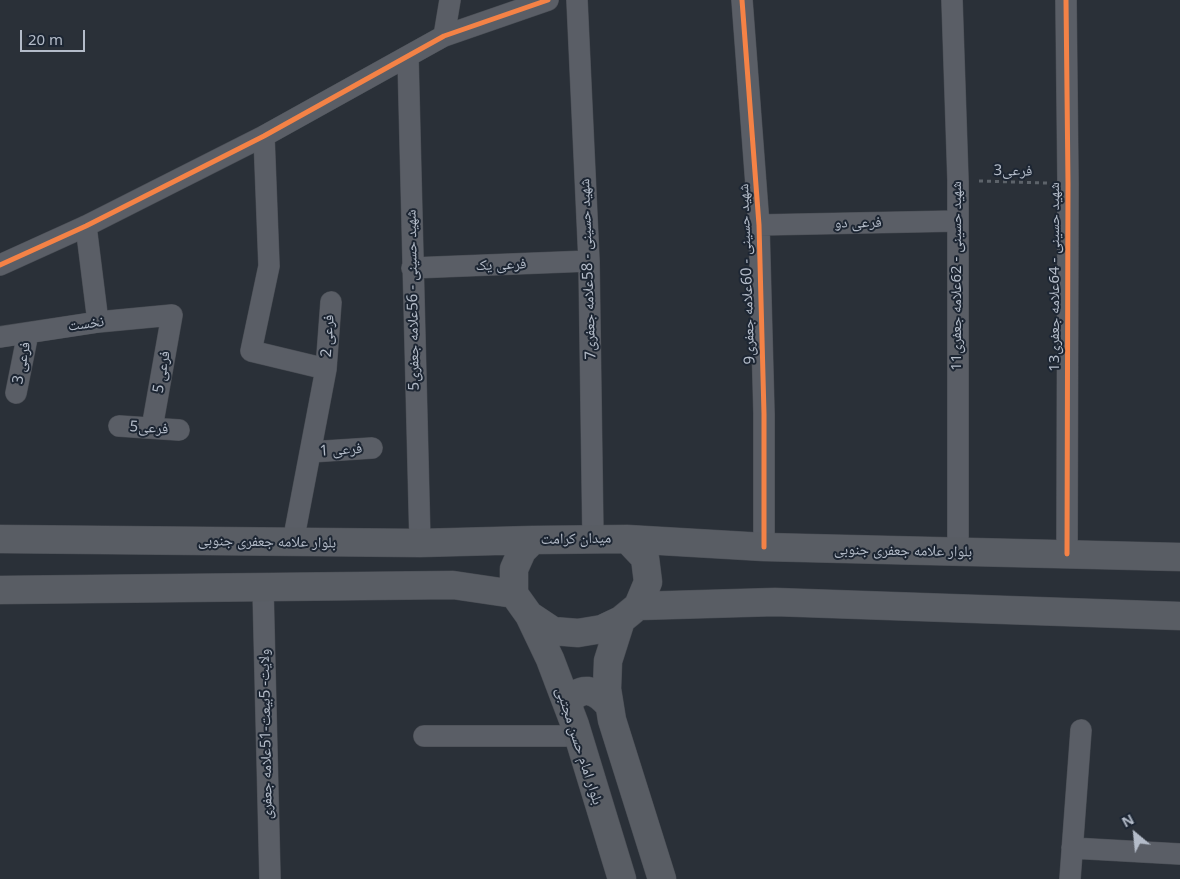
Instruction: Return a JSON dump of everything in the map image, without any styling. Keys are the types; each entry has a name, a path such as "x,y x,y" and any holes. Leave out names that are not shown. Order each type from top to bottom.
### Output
{"main road":[{"name":"بلوار علامه جعفری جنوبی","path":"627,538 764,548 1180,557"},
{"name":"میدان کرامت","path":"521,605 514,569 522,551 533,540 627,538 645,558 648,582 630,613"},
{"name":"بلوار علامه جعفری جنوبی","path":"0,539 420,544 533,540"},
{"path":"0,590 453,585 521,605 553,631 578,634 602,629 630,613 774,602 1180,616"},
{"name":"بلوار امام حسن مجتبی","path":"521,605 550,659 567,704 622,879"},
{"path":"630,613 608,661 607,689 612,720 662,879"},
{"path":"567,704 573,695 593,691 601,695 609,705"}],"street":[{"path":"444,36 450,0"},
{"path":"0,266 86,226 264,136 444,36 548,0"},
{"name":"7شهید حسینی - 58علامه جعفری","path":"577,0 589,261 593,538"},
{"name":"9شهید حسینی - 60علامه جعفری","path":"742,0 759,225 764,414 764,548"},
{"name":"11شهید حسینی - 62علامه جعفری","path":"952,0 958,181 958,552"},
{"name":"13شهید حسینی - 64علامه جعفری","path":"1066,0 1068,183 1067,554"},
{"name":"5شهید حسینی - 56علامه جعفری","path":"408,57 420,544"},
{"path":"264,136 269,266 251,351 326,370"},
{"name":"فرعی دو","path":"759,225 957,221"},
{"path":"86,226 98,322"},
{"name":"فرعی یک","path":"412,268 589,261"},
{"name":"فرعی 2","path":"293,542 326,370 331,302"},
{"name":"نخست","path":"0,337 98,322 172,315"},
{"name":"فرعی 5","path":"152,428 172,315"},
{"name":"فرعی 3","path":"16,392 28,333"},
{"name":"فرعی5","path":"119,426 179,430"},
{"name":"فرعی 1","path":"310,452 372,448"},
{"name":"ولایت- 5بیعت-51علامه جعفری","path":"263,588 270,879"},
{"path":"1070,879 1081,730"},
{"path":"424,736 578,736"},
{"path":"1072,848 1180,854"}],"cycle path":[{"path":"0,265 86,226 264,136 444,36 548,0"},
{"path":"742,0 759,225 764,414 764,547"},
{"path":"1066,0 1068,183 1067,554"}]}
